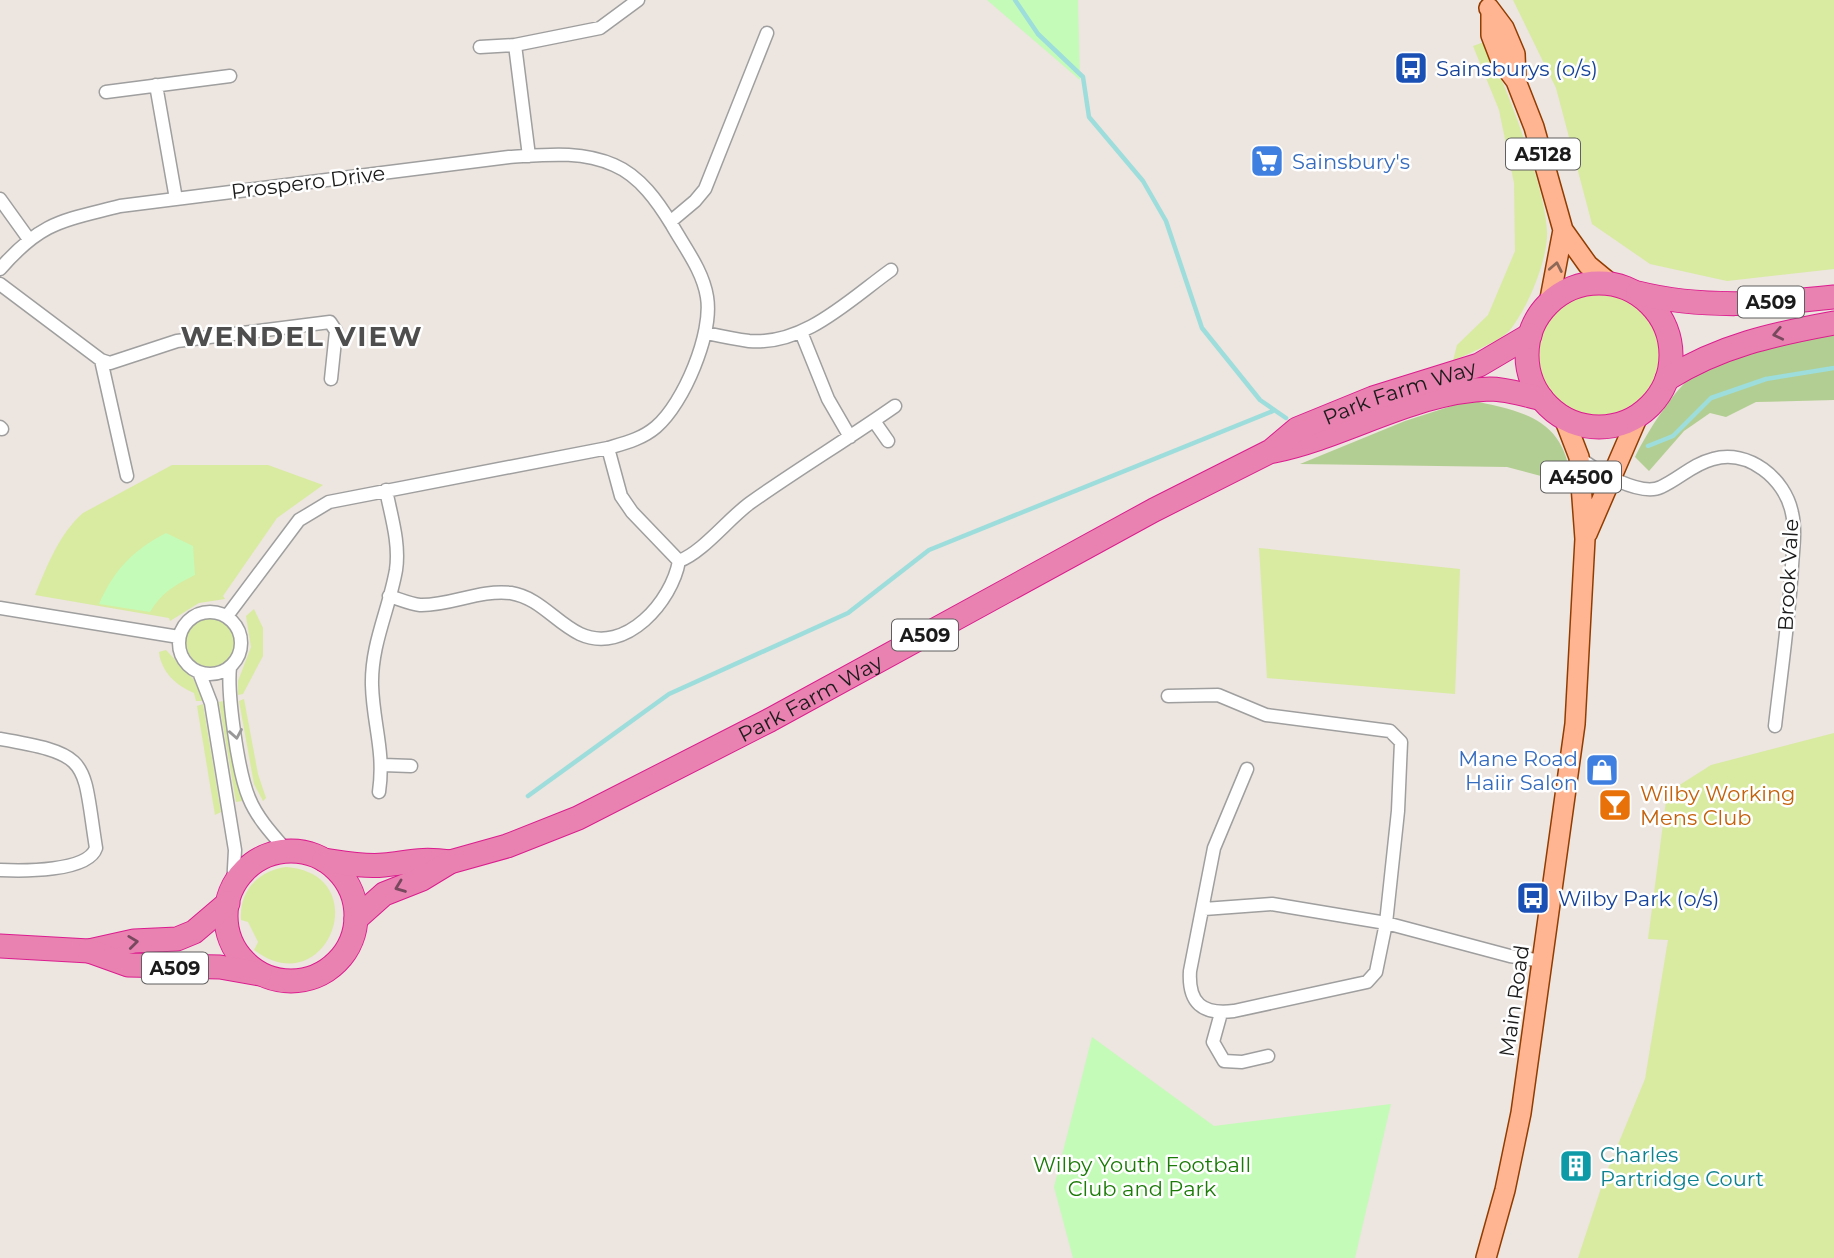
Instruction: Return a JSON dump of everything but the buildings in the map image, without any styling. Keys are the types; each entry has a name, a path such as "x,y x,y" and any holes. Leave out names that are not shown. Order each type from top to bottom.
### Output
{"highway":[{"path":"1598,283 1611,284 1635,293 1657,312 1669,337 1671,351 1667,380 1655,400 1638,416 1601,428 1564,418 1542,399 1530,375 1527,349 1530,335 1549,304 1571,289 1598,283"},
{"name":"A509","path":"1635,293 1669,301 1718,302 1834,297"},
{"name":"A509","path":"1667,380 1724,349 1754,339 1834,323"},
{"name":"Park Farm Way","path":"356,919 384,894 422,879 450,863 507,846 624,796 770,720 1154,510 1271,451 1297,429 1373,398 1479,365 1530,335"},
{"name":"Park Farm Way","path":"1271,451 1301,445 1461,392 1492,389 1542,399"},
{"path":"288,851 324,860 338,870 348,885 356,919 352,937 344,953 324,971 299,980 281,980 263,975 237,953 228,929 230,895 256,862 288,851"},
{"name":"Park Farm Way","path":"324,860 357,865 385,865 420,858 450,863"},
{"name":"A509","path":"0,946 89,951 134,941 177,939 194,932 230,895"},
{"name":"A509","path":"89,951 128,965 219,967 263,975"}],"main road":[{"name":"A5128","path":"1488,6 1504,28 1514,54 1516,81 1534,127 1563,230 1588,265 1611,284"},
{"name":"A5128","path":"1549,304 1563,230"},
{"name":"Main Road","path":"1585,539 1638,416"},
{"name":"Main Road","path":"1486,1258 1519,1123 1575,724 1585,539 1579,457 1564,418"}],"street":[{"path":"480,47 515,45 600,28 638,0"},
{"path":"227,617 299,520 329,502 608,448 638,438 667,416 678,400 706,333 709,312 707,293 696,264 670,222 705,189 767,33"},
{"path":"515,45 529,156"},
{"path":"106,92 230,76"},
{"path":"156,85 176,199"},
{"name":"Prospero Drive","path":"0,269 28,238 58,222 120,206 529,156 569,154 615,165 645,188 670,222"},
{"path":"0,199 28,238"},
{"path":"706,333 750,341 776,339 801,332 891,270"},
{"path":"0,285 101,360 122,362 147,349 177,341 330,322 336,335 331,379"},
{"path":"801,332 828,399 850,437"},
{"path":"101,360 127,476"},
{"path":"679,561 696,552 723,523 750,503 895,406"},
{"path":"874,421 888,440"},
{"path":"608,448 621,496 632,512 679,561"},
{"name":"Brook Vale","path":"1579,457 1610,476 1651,490 1665,486 1704,461 1733,457 1761,468 1784,492 1792,513 1793,551 1775,726"},
{"path":"379,792 383,765 372,687 374,647 389,596 397,551 386,490"},
{"path":"389,596 421,605 485,594 511,593 551,612 582,635 601,639 628,633 643,623 677,574 679,561"},
{"path":"0,608 179,637"},
{"path":"230,895 235,850 211,703 199,672 183,658 179,637 186,623 198,614 213,611 227,617 238,629 242,645 230,667 228,689 248,796 268,829 288,851"},
{"path":"199,672 221,673 230,667"},
{"path":"1168,696 1218,695 1266,715 1382,730 1399,737 1398,811 1386,923 1376,972 1367,982 1221,1013 1197,1004 1191,998 1189,989 1214,848 1247,769"},
{"path":"0,739 52,748 75,762 84,776 96,848 93,856 85,862 33,871 0,870"},
{"path":"383,765 411,766"},
{"path":"1204,909 1272,904 1386,923 1510,956 1542,961"},
{"path":"1221,1013 1213,1042 1224,1061 1242,1062 1268,1056"}],"green space":[{"path":"987,0 1078,0 1080,80"},
{"path":"1513,0 1834,0 1834,269 1727,281 1650,264 1592,224 1556,88"},
{"path":"1484,42 1503,82 1533,167 1546,218 1546,247 1534,286 1510,330 1492,343 1453,361 1457,345 1488,315 1515,251 1514,183 1499,110 1473,46"},
{"path":"1598,291 1622,295 1642,309 1656,329 1660,353 1656,377 1642,397 1622,411 1598,415 1574,411 1554,397 1540,377 1536,353 1540,329 1554,309 1574,295"},
{"path":"1834,335 1834,400 1756,402 1726,417 1710,413 1684,431 1649,471 1635,457 1672,398 1690,377 1699,371 1748,351"},
{"path":"1470,400 1524,414 1539,422 1561,445 1571,484 1507,467 1300,464 1405,421"},
{"path":"172,465 268,465 323,485 277,518 223,596 225,599 199,603 170,621 169,618 35,595 60,541 83,513"},
{"path":"166,533 193,546 195,575 169,590 150,612 99,604 111,581 126,562 144,546"},
{"path":"1259,548 1460,569 1455,694 1267,678"},
{"path":"254,609 263,628 263,656 243,694 238,695 238,681 251,647 246,616"},
{"path":"211,617 229,624 236,642 229,660 211,667 193,660 186,642 193,624"},
{"path":"166,650 194,680 203,701 196,701 194,693 166,672 159,652"},
{"path":"244,699 258,774 266,798 263,801 254,784 239,701"},
{"path":"223,701 242,801 236,802 219,702"},
{"path":"203,704 221,812 215,815 197,706"},
{"path":"1834,733 1834,1258 1578,1258 1605,1176 1645,1079 1668,940 1648,939 1667,793 1711,765"},
{"path":"286,867 314,875 330,891 335,911 332,932 320,950 303,961 280,963 254,950 258,942 248,922 241,920 241,910 252,884 267,873"},
{"name":"Wilby Youth Football Club and Park","path":"1092,1037 1214,1126 1391,1104 1355,1258 1073,1258 1054,1187"}],"waterway":[{"path":"1015,0 1038,34 1083,77 1089,117 1143,181 1166,221 1202,328 1260,400 1286,418"},
{"path":"1648,446 1673,436 1711,398 1766,379 1834,368"},
{"path":"528,796 669,694 848,613 929,550 1273,411"}],"place":[{"name":"Sainsburys (o/s)","path":"1411,68"},
{"name":"Sainsbury's","path":"1267,161"},
{"name":"Mane Road Haiir Salon","path":"1602,770"},
{"name":"Wilby Working Mens Club","path":"1615,805"},
{"name":"Wilby Park (o/s)","path":"1533,898"},
{"name":"Charles Partridge Court","path":"1576,1166"}],"district":[{"name":"WENDEL VIEW","path":"302,336"}]}
